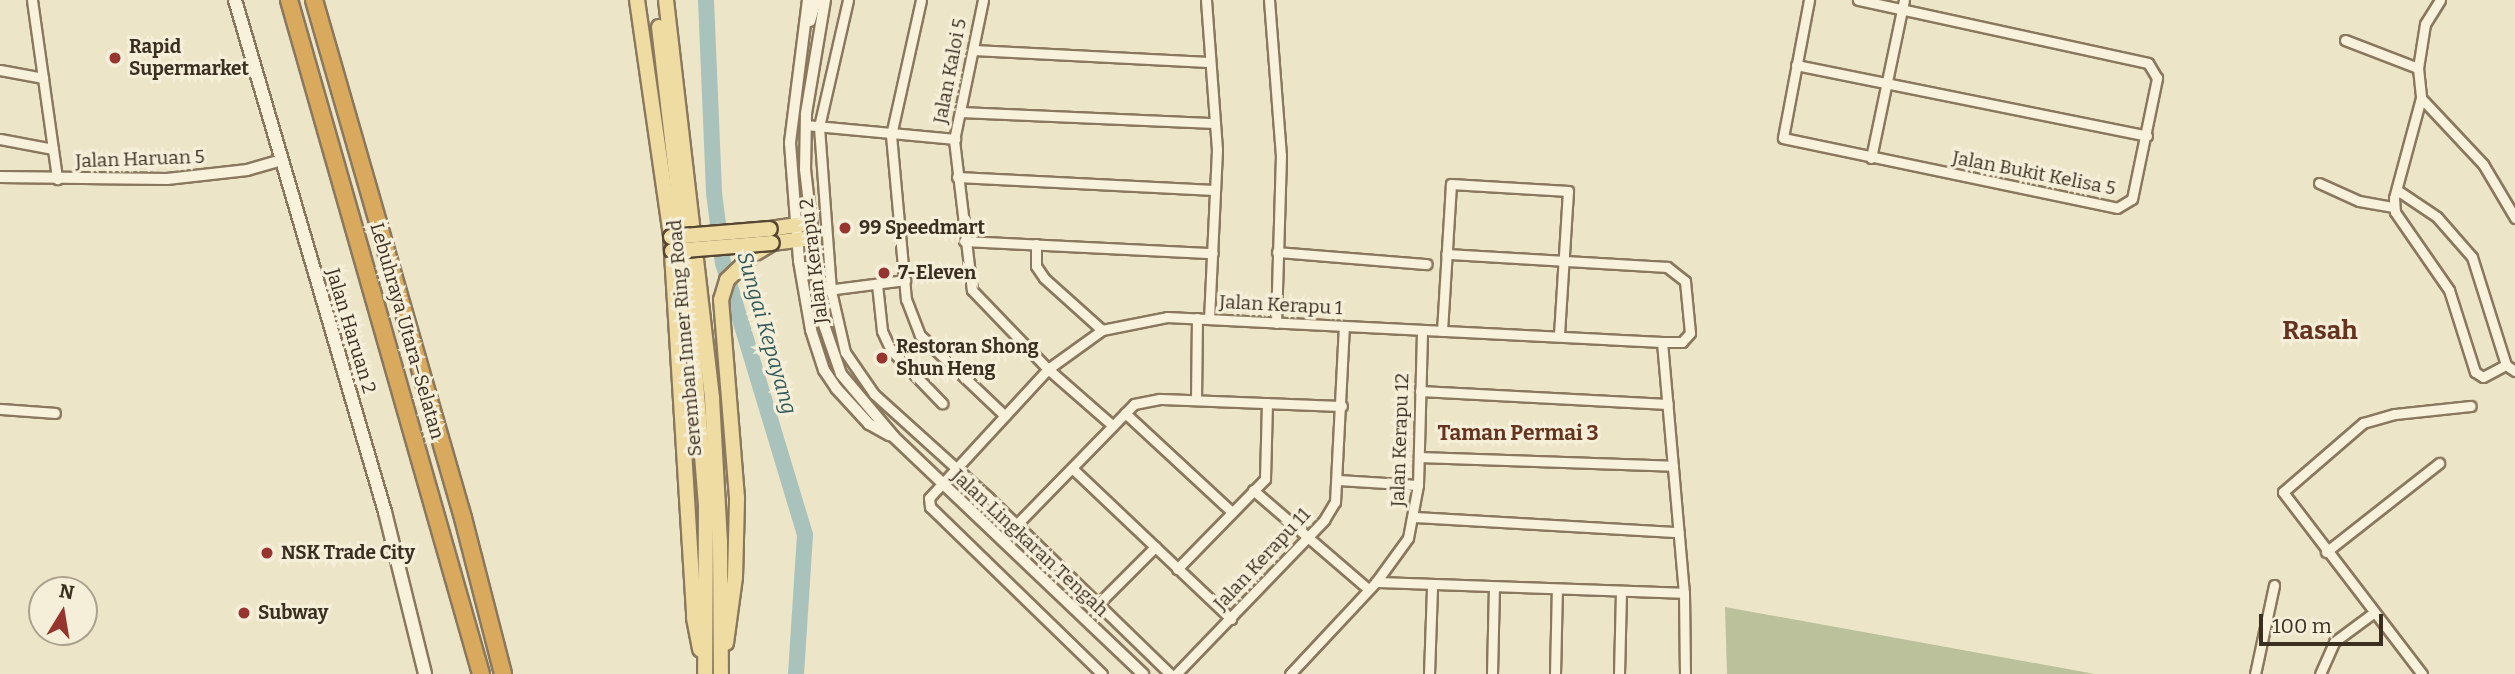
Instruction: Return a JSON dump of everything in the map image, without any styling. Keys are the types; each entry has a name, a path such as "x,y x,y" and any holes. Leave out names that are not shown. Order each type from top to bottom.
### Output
{"highway":[{"name":"Lebuhraya Utara–Selatan","path":"289,0 481,674"},
{"name":"Lebuhraya Utara–Selatan","path":"314,0 463,518 503,674"}],"main road":[{"name":"Jalan Haruan 2","path":"235,0 279,161 385,512 425,674"},
{"path":"637,0 672,244 690,505 694,618 705,673"},
{"name":"Seremban Inner Ring Road","path":"656,0 687,270 706,505 705,673"},
{"name":"Seremban Inner Ring Road","path":"666,0 712,399 720,541 721,671"},
{"path":"672,244 803,231"},
{"path":"721,671 736,577 737,498 719,312 727,280 771,236"}],"street":[{"path":"31,0 57,179"},
{"name":"Jalan Lingkaran Tengah","path":"808,0 799,45 790,118 811,330 824,370 849,407 894,438"},
{"path":"799,45 806,37 816,0"},
{"name":"Jalan Lingkaran Tengah","path":"825,0 805,125 803,231 817,284 822,319 841,374 894,438 1143,674"},
{"name":"Jalan Kerapu 2","path":"848,0 819,127 831,290 845,352 874,394 1016,525 1170,674"},
{"path":"921,0 891,135 905,280 919,335 1005,416"},
{"name":"Jalan Kaloi 5","path":"983,0 955,139 964,240 975,296 1048,369 1113,426"},
{"path":"1206,0 1215,123 1209,318"},
{"path":"1269,0 1281,155 1276,323"},
{"path":"1809,0 1796,65 2147,136"},
{"name":"Jalan Bukit Kelisa 5","path":"1796,65 1783,138 2117,208 2132,199 2157,78 2148,63 1903,4 1858,0"},
{"path":"2397,190 2437,217 2472,257 2511,368 2483,377 2475,372 2449,290 2432,261 2403,229 2393,207 2397,190 2421,98 2418,68 2425,24 2440,0"},
{"path":"1871,158 1903,4"},
{"path":"2345,40 2418,68"},
{"path":"973,50 1209,62"},
{"path":"0,70 43,78"},
{"path":"2421,98 2483,164 2515,218"},
{"path":"960,112 1215,123"},
{"path":"805,125 955,139"},
{"path":"0,139 53,149"},
{"name":"Jalan Haruan 5","path":"0,177 183,178 247,170 279,161"},
{"path":"957,177 1215,190"},
{"path":"2319,183 2359,201 2393,207"},
{"path":"1442,331 1451,184 1568,191 1559,335"},
{"path":"964,240 1213,253"},
{"path":"1036,244 1036,266 1044,278 1102,330"},
{"path":"1277,252 1427,264"},
{"path":"1446,254 1563,261"},
{"name":"Jalan Kerapu 1","path":"941,483 1048,369 1102,330 1150,318 1209,318 1662,342 1682,342 1690,333 1685,281 1676,271 1563,261"},
{"path":"817,284 831,290 905,280"},
{"path":"877,284 882,331 891,350 942,403"},
{"path":"1196,400 1197,318"},
{"name":"Jalan Kerapu 11","path":"1176,674 1307,536 1335,502 1344,326"},
{"name":"Jalan Kerapu 12","path":"1290,674 1376,582 1408,538 1415,517 1418,485 1422,330"},
{"path":"1662,342 1684,593 1685,674"},
{"path":"1420,391 1668,404"},
{"path":"1016,525 1134,404 1160,399 1342,406"},
{"path":"1177,569 1265,479 1267,403"},
{"path":"2422,674 2284,499 2286,487 2363,423 2395,414 2471,406"},
{"path":"0,409 55,413"},
{"path":"1125,413 1232,512"},
{"path":"1419,457 1673,466"},
{"path":"2326,552 2439,463"},
{"path":"1073,469 1231,618"},
{"path":"1338,480 1418,485"},
{"path":"941,483 929,498 930,507 1102,674"},
{"path":"1253,489 1368,589"},
{"path":"1415,517 1679,532"},
{"path":"1098,604 1155,547"},
{"path":"1376,582 1684,593"},
{"path":"2255,674 2274,585"},
{"path":"1429,674 1432,586"},
{"path":"1492,674 1494,587"},
{"path":"1555,674 1557,589"},
{"path":"1619,674 1621,591"},
{"path":"2320,674 2334,642 2374,613"}],"green space":[{"path":"1725,607 1913,641 2095,674 1727,674"}],"waterway":[{"name":"Sungai Kepayang","path":"706,0 714,193 723,263 805,535 796,674"}],"place":[{"name":"Rapid Supermarket","path":"115,58"},
{"name":"99 Speedmart","path":"845,228"},
{"name":"7-Eleven","path":"884,273"},
{"name":"Restoran Shong Shun Heng","path":"882,358"},
{"name":"NSK Trade City","path":"267,553"},
{"name":"Subway","path":"244,613"}],"district":[{"name":"Rasah","path":"2320,331"},
{"name":"Taman Permai 3","path":"1518,433"}]}
